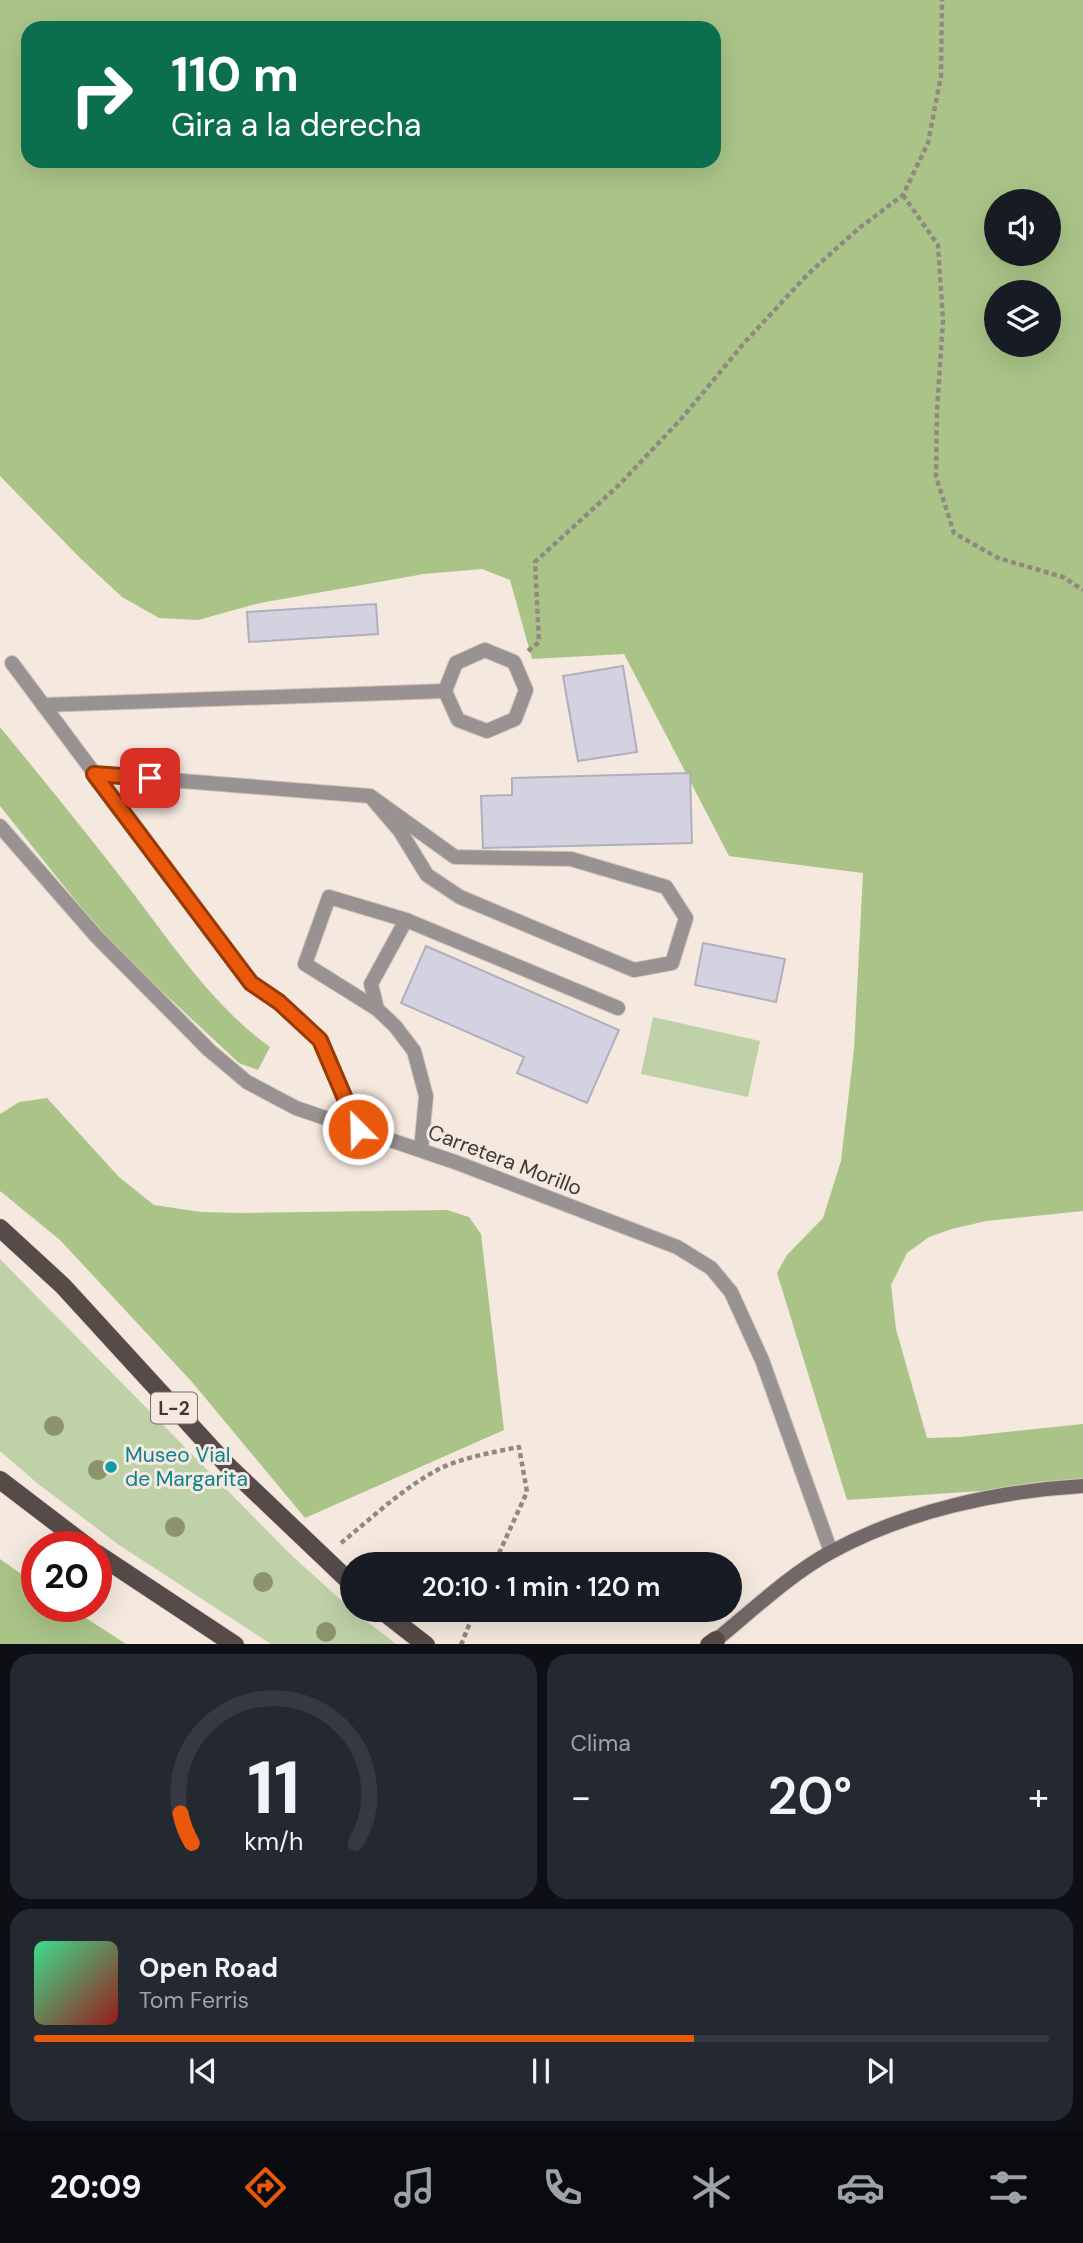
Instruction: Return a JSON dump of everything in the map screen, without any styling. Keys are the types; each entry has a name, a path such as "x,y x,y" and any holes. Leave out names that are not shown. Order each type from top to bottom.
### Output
{"main road":[{"name":"L-2","path":"0,1228 63,1286 226,1464 340,1573"},
{"path":"0,1480 67,1531"},
{"path":"112,1563 235,1644"},
{"path":"397,1622 426,1644"}],"street":[{"path":"485,650 514,662 526,690 515,719 487,731 458,720 445,691 456,663 485,650"},
{"path":"12,663 251,983 279,1002 320,1040 358,1129"},
{"path":"43,705 445,691"},
{"path":"94,774 370,796 455,857 571,859 666,887 686,918 672,963 634,970 460,897 427,875 400,831 370,796"},
{"name":"Carretera Morillo","path":"0,827 96,936 219,1058 247,1082 296,1108 421,1150 677,1247 711,1268 731,1292 762,1360 831,1552"},
{"path":"421,1150 425,1096 414,1051 395,1026 377,1009 305,964 329,897 406,920 618,1008"},
{"path":"377,1009 371,984 406,920"},
{"path":"713,1643 799,1572 831,1552 906,1521 950,1507 1047,1488 1083,1486"}],"path":[{"path":"514,662 539,642 535,562 620,485 808,274 858,229 903,195 928,143 941,76 942,0"},
{"path":"903,195 938,245 943,320 936,477 954,533 998,558 1063,577 1083,590"},
{"path":"323,1558 396,1498 442,1468 489,1452 519,1447 527,1492 500,1552"},
{"path":"461,1644 470,1622"}],"green space":[{"path":"0,0 1083,0 1083,1211 986,1221 929,1237 907,1253 891,1285 896,1329 927,1438 1083,1424 1083,1484 847,1500 777,1273 787,1255 823,1218 841,1161 854,1049 863,873 729,856 624,654 532,659 510,580 482,569 424,574 260,603 198,620 159,618 122,597 0,476"},
{"path":"0,727 196,976 231,1014 270,1047 258,1070 239,1063 108,941 0,806"},
{"path":"653,1017 760,1041 748,1097 641,1074"},
{"path":"47,1098 119,1177 154,1205 201,1212 241,1213 447,1210 469,1217 481,1234 504,1430 305,1518 192,1382 60,1240 0,1191 0,1114 19,1102"},
{"name":"Museo Vial de Margarita","path":"0,1259 289,1553 340,1599 340,1622 368,1622 396,1644 271,1644 119,1545 112,1540 112,1531 100,1531 0,1451"},
{"path":"0,1559 21,1574 21,1622 92,1622 126,1644 0,1644"}],"building":[{"path":"376,604 378,634 249,642 247,612"},
{"path":"623,666 637,752 578,761 563,676"},
{"path":"690,773 692,843 483,848 481,796 512,795 512,778"},
{"path":"703,943 785,959 776,1002 695,985"},
{"path":"426,946 619,1030 587,1103 517,1073 524,1057 401,1003"}],"place":[{"name":"Museo Vial de Margarita","path":"111,1467"}],"route":[{"path":"150,778 94,774 251,983 279,1002 320,1040 358,1129"}]}
